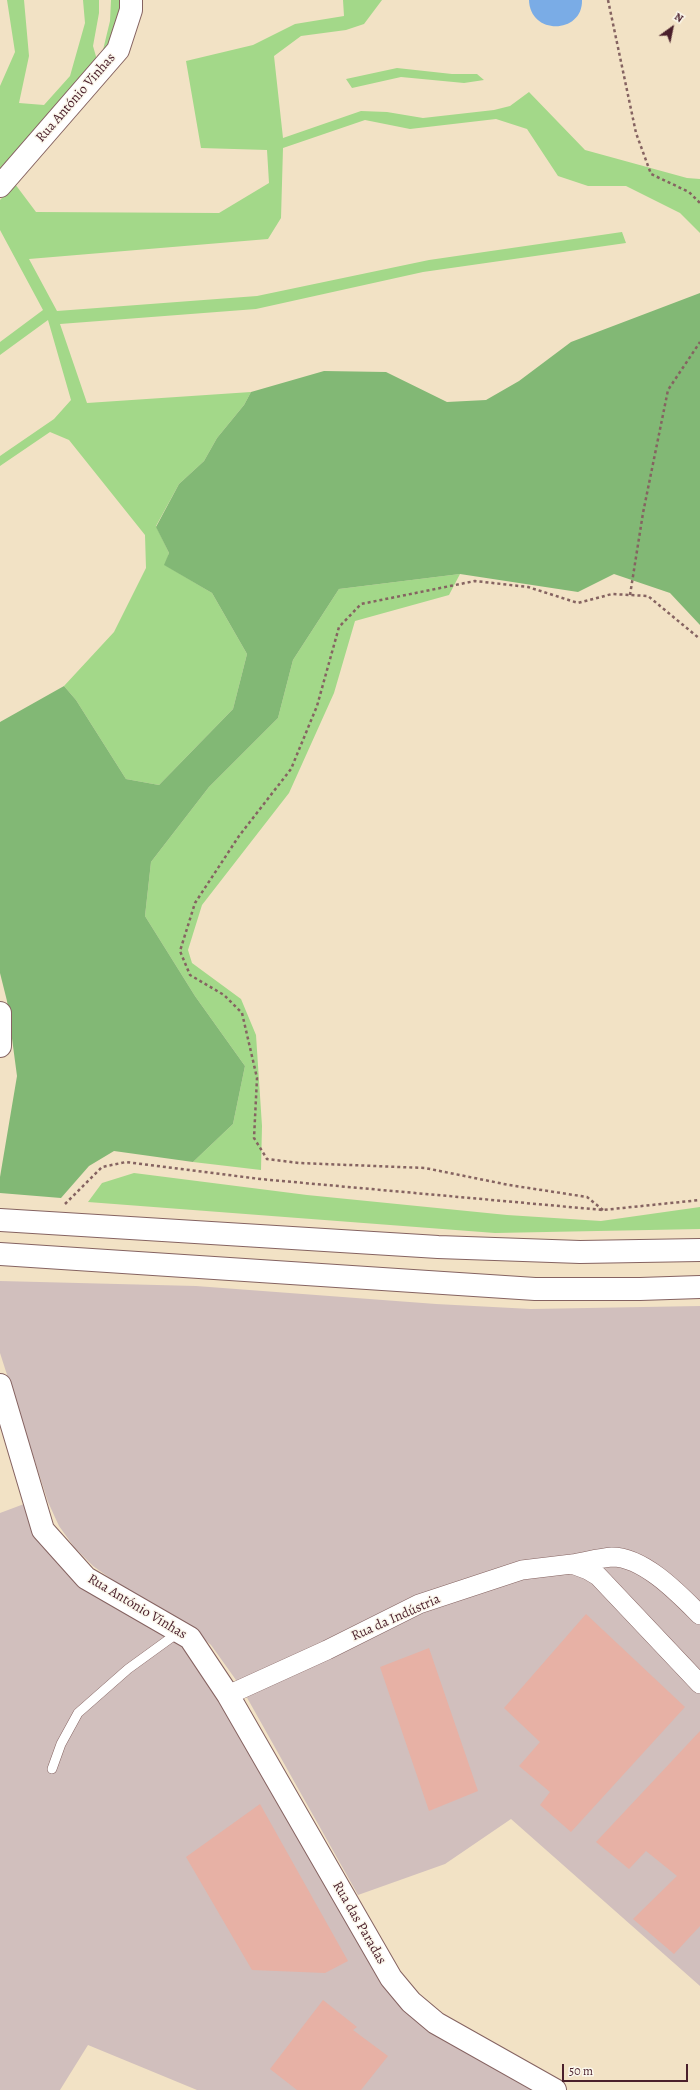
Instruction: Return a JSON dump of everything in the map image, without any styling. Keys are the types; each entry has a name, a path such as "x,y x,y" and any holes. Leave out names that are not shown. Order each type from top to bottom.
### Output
{"main road":[{"name":"Rua António Vinhas","path":"0,186 118,50 131,10 131,0"},
{"path":"0,1013 0,1046"},
{"path":"0,1220 512,1250 580,1252 700,1250"},
{"path":"0,1254 528,1289 640,1290 700,1287"},
{"name":"Rua António Vinhas","path":"0,1385 43,1530 86,1578 190,1638 228,1695"},
{"name":"Rua das Paradas","path":"228,1695 391,1978 411,2002 436,2023 555,2090"}],"street":[{"name":"Rua da Indústria","path":"228,1695 327,1650 419,1604 522,1570 613,1557 645,1568 667,1582 700,1615"},
{"name":"Rua da Indústria","path":"572,1564 588,1570 598,1576 700,1684"}],"lane":[{"path":"52,1769 61,1744 78,1712 128,1669 179,1632"}],"path":[{"path":"608,0 636,133 651,174 689,192 700,203"},
{"path":"630,595 643,513 668,390 700,342"},
{"path":"603,1210 587,1197 509,1185 425,1168 299,1163 267,1158 254,1138 257,1078 242,1013 224,995 190,975 180,951 195,904 239,836 291,769 317,706 339,627 361,604 475,581 528,587 578,602 612,594 648,596 700,639"},
{"path":"61,1208 80,1191 102,1167 126,1162 260,1179 603,1210 700,1200"}],"shaded area":[{"path":"0,1281 196,1286 436,1304 531,1309 700,1306 700,1986 511,1819 445,1864 358,1895 241,1687 211,1645 189,1625 121,1586 93,1566 74,1547 59,1526 48,1502 0,1353"},
{"path":"24,1504 34,1524 186,1646 403,2003 539,2090 197,2090 88,2045 60,2090 0,2090 0,1513"}],"green space":[{"path":"7,0 24,0 29,56 19,103 44,105 70,76 85,23 83,0 99,0 99,13 93,46 97,60 0,170 0,86 15,52"},
{"path":"111,0 122,0 122,5 112,39 103,50 110,21"},
{"path":"343,0 382,0 364,24 346,30 301,36 274,56 283,138 361,111 387,112 423,118 494,110 510,106 529,92 585,150 687,178 700,179 700,233 680,213 626,186 588,186 558,176 527,129 496,119 410,129 365,120 283,148 281,218 268,239 29,259 57,311 257,296 429,260 622,232 626,243 423,272 256,309 60,324 87,403 251,392 244,405 217,438 204,461 179,484 156,526 169,553 165,565 212,593 247,654 233,709 159,785 126,779 76,700 64,686 114,632 146,568 145,535 69,440 50,432 0,466 0,456 54,419 71,400 48,320 0,355 0,342 43,310 0,230 0,200 15,184 36,212 219,213 269,183 267,150 201,148 186,61 253,45 295,24 344,16"},
{"path":"397,68 452,74 477,74 484,80 464,83 401,77 352,88 346,79"},
{"path":"700,293 700,625 670,593 614,574 578,592 460,574 339,589 293,660 278,718 209,787 151,862 145,916 195,996 245,1066 233,1124 193,1162 114,1151 89,1166 61,1198 0,1193 0,1177 17,1076 7,1001 0,973 0,722 64,686 76,700 126,779 159,785 233,709 247,654 212,593 164,565 169,553 156,527 179,484 204,461 217,438 244,405 251,392 324,371 386,372 447,402 486,400 519,381 571,342"},
{"path":"460,574 449,595 355,621 334,693 289,793 202,905 188,950 192,963 241,999 256,1035 262,1126 261,1170 193,1162 233,1124 245,1066 195,996 145,916 151,862 209,787 278,718 293,660 339,589"},
{"path":"134,1173 307,1195 507,1215 601,1221 700,1207 700,1229 495,1233 88,1202 102,1183"}],"water":[{"path":"529,0 582,0 580,11 574,19 566,24 556,26 546,25 538,20 532,12"}],"building":[{"path":"586,1614 685,1707 571,1832 540,1805 550,1792 519,1766 540,1742 504,1708"},
{"path":"429,1648 478,1791 429,1811 380,1667"},
{"path":"700,1731 700,1926 674,1954 633,1919 677,1876 646,1851 629,1869 596,1842"},
{"path":"260,1804 348,1961 325,1973 252,1970 186,1857"},
{"path":"323,2000 357,2027 353,2030 388,2056 361,2090 297,2090 270,2069"}]}
